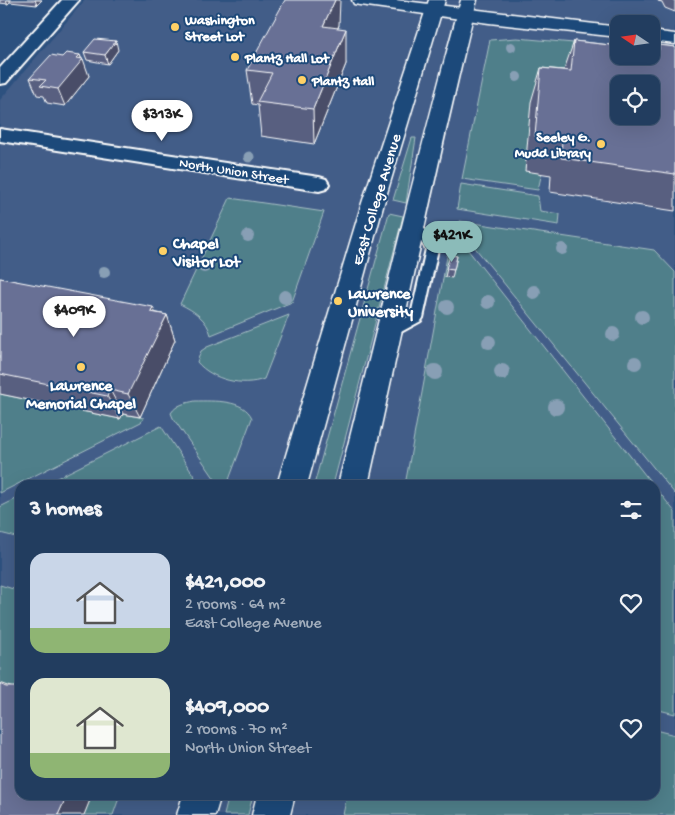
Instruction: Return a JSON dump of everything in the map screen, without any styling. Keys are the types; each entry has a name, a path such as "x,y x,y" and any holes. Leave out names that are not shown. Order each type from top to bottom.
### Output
{"main road":[{"path":"360,0 467,7 610,31"},
{"name":"East College Avenue","path":"293,480 373,204 436,5"},
{"path":"354,480 415,224 434,132 467,7"},
{"path":"660,37 675,39"},
{"path":"196,815 200,800"},
{"path":"271,815 275,800"}],"street":[{"path":"0,79 71,0"},
{"name":"North Union Street","path":"0,135 319,184"}],"lane":[{"path":"659,75 662,61 660,58"}],"shaded area":[{"name":"Lawrence University","path":"85,0 675,0 675,815 0,815 0,100"}],"green space":[{"path":"517,38 610,46 610,65 624,65 628,75 610,75 610,81 563,75 538,190 462,179 490,40"},
{"path":"412,138 416,138 406,203 393,200"},
{"path":"461,184 538,196 540,211 560,214 559,225 457,209"},
{"path":"230,198 324,212 292,302 211,335 206,324 199,316 180,304"},
{"path":"389,213 403,216 334,480 315,480"},
{"path":"460,221 654,250 675,272 675,494 459,228"},
{"path":"451,235 457,236 649,480 406,480"},
{"path":"289,315 264,379 247,382 228,380 211,373 197,362 201,351 207,347"},
{"path":"0,394 120,419 123,414 144,418 141,422 26,480 15,480 15,485 0,493"},
{"path":"195,401 227,402 242,407 252,418 229,480 216,480 173,418 171,413 173,410 185,403"},
{"path":"161,426 197,480 53,480"},
{"path":"660,493 675,512 675,714 660,710"},
{"path":"15,500 15,537 0,533 0,507"},
{"path":"0,585 15,590 15,690 0,686"},
{"path":"660,731 675,735 675,815 343,815 346,800 660,800"},
{"path":"90,800 118,800 113,815 84,815"},
{"path":"228,800 252,800 248,815 224,815"}],"building":[{"name":"Plantz Hall","path":"285,0 335,0 323,26 346,29 313,109 257,102 272,73 247,70"},
{"path":"95,39 116,41 105,55 84,52"},
{"path":"574,41 610,45 610,65 660,65 660,45 675,47 675,174 561,158 562,140 535,136 541,68 571,71"},
{"path":"66,53 80,55 77,58 83,59 58,89 40,86 46,80 30,78 51,55 62,57"},
{"path":"450,255 457,256 454,270 446,269"},
{"name":"Lawrence Memorial Chapel","path":"0,278 153,307 151,312 167,315 128,394 110,390 107,396 0,374"},
{"path":"0,684 6,687 15,687 15,800 65,800 58,815 0,815"}],"place":[{"name":"Washington Street Lot","path":"175,27"},
{"name":"Plantz Hall Lot","path":"235,57"},
{"name":"Plantz Hall","path":"302,80"},
{"name":"Seeley G. Mudd Library","path":"601,144"},
{"name":"Chapel Visitor Lot","path":"163,251"},
{"name":"Lawrence University","path":"338,301"},
{"name":"Lawrence Memorial Chapel","path":"81,367"}]}
